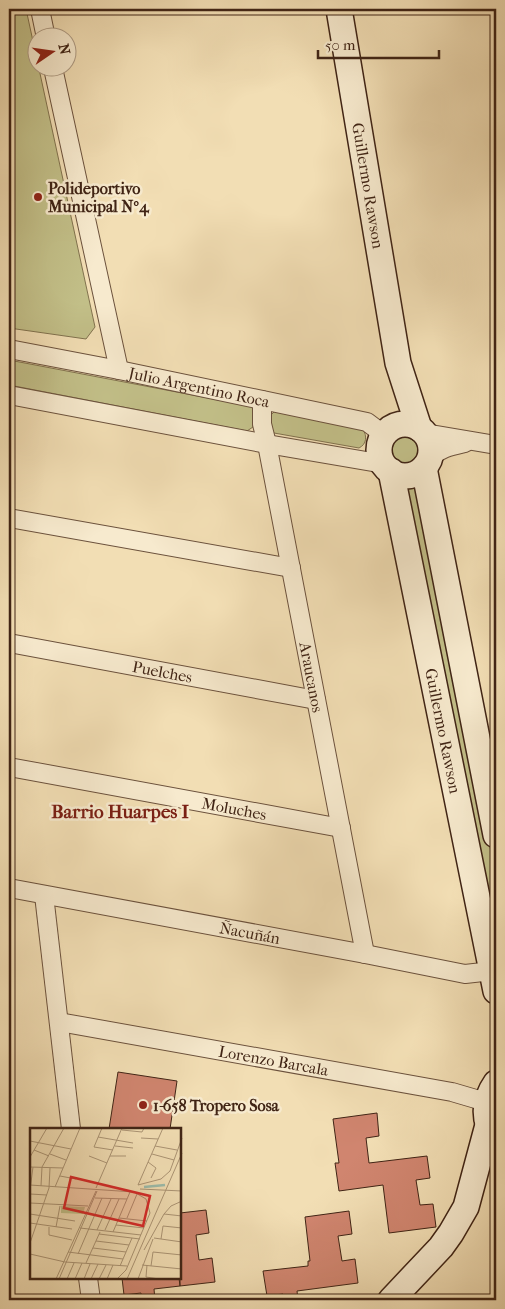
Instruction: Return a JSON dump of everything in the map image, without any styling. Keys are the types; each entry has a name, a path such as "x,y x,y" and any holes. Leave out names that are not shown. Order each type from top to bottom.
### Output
{"main road":[{"name":"Guillermo Rawson","path":"339,9 398,362 407,431"},
{"path":"407,431 431,445 427,463 412,475 398,474 388,468 381,458 380,444 407,431"},
{"name":"Guillermo Rawson","path":"427,463 496,835"},
{"name":"Guillermo Rawson","path":"388,468 494,981"},
{"path":"391,1300 441,1247 466,1207 492,1112"}],"street":[{"path":"40,9 44,28"},
{"path":"55,78 119,370"},
{"name":"Julio Argentino Roca","path":"9,349 366,422 375,428 496,445"},
{"path":"9,395 388,468"},
{"name":"Araucanos","path":"262,400 262,424 365,954"},
{"name":"Julio Argentino Roca","path":"427,463 435,453 446,447 473,441"},
{"path":"9,518 291,568"},
{"name":"Puelches","path":"9,643 316,700"},
{"name":"Moluches","path":"9,767 341,828"},
{"name":"Ñacuñán","path":"9,888 365,954 494,981"},
{"path":"44,895 71,1128"},
{"name":"Lorenzo Barcala","path":"59,1022 452,1092 492,1112"},
{"path":"88,1279 91,1300"}],"shaded area":[{"name":"Polideportivo Municipal Nº4","path":"9,9 26,9 30,28 28,28 28,78 41,78 95,327 86,339 9,328"},
{"path":"9,360 250,406 254,413 253,427 247,431 9,385"},
{"path":"275,411 363,429 366,437 365,442 359,448 274,433 270,428 271,415"},
{"path":"406,432 413,433 419,437 423,443 423,457 419,463 413,467 406,468 399,467 393,463 389,457 388,450 389,443 393,437 399,433"},
{"path":"416,488 496,876 496,946 407,490"}],"building":[{"name":"1-658 Tropero Sosa","path":"118,1072 177,1081 170,1128 109,1128"},
{"path":"377,1113 379,1136 366,1138 369,1163 427,1156 430,1178 416,1180 420,1205 433,1204 436,1227 389,1233 383,1185 339,1191 335,1163 339,1163 333,1119"},
{"path":"206,1210 209,1233 196,1235 199,1260 212,1258 215,1282 180,1286 181,1213"},
{"path":"349,1211 352,1234 338,1236 342,1261 355,1259 358,1283 297,1291 298,1300 284,1300 283,1294 267,1296 263,1271 308,1266 308,1261 310,1261 305,1217"},
{"path":"122,1279 179,1279 180,1286 154,1289 155,1300 141,1300 141,1293 124,1295"}],"place":[{"name":"Polideportivo Municipal Nº4","path":"38,197"},
{"name":"1-658 Tropero Sosa","path":"143,1105"}],"district":[{"name":"Barrio Huarpes I","path":"120,811"}]}
